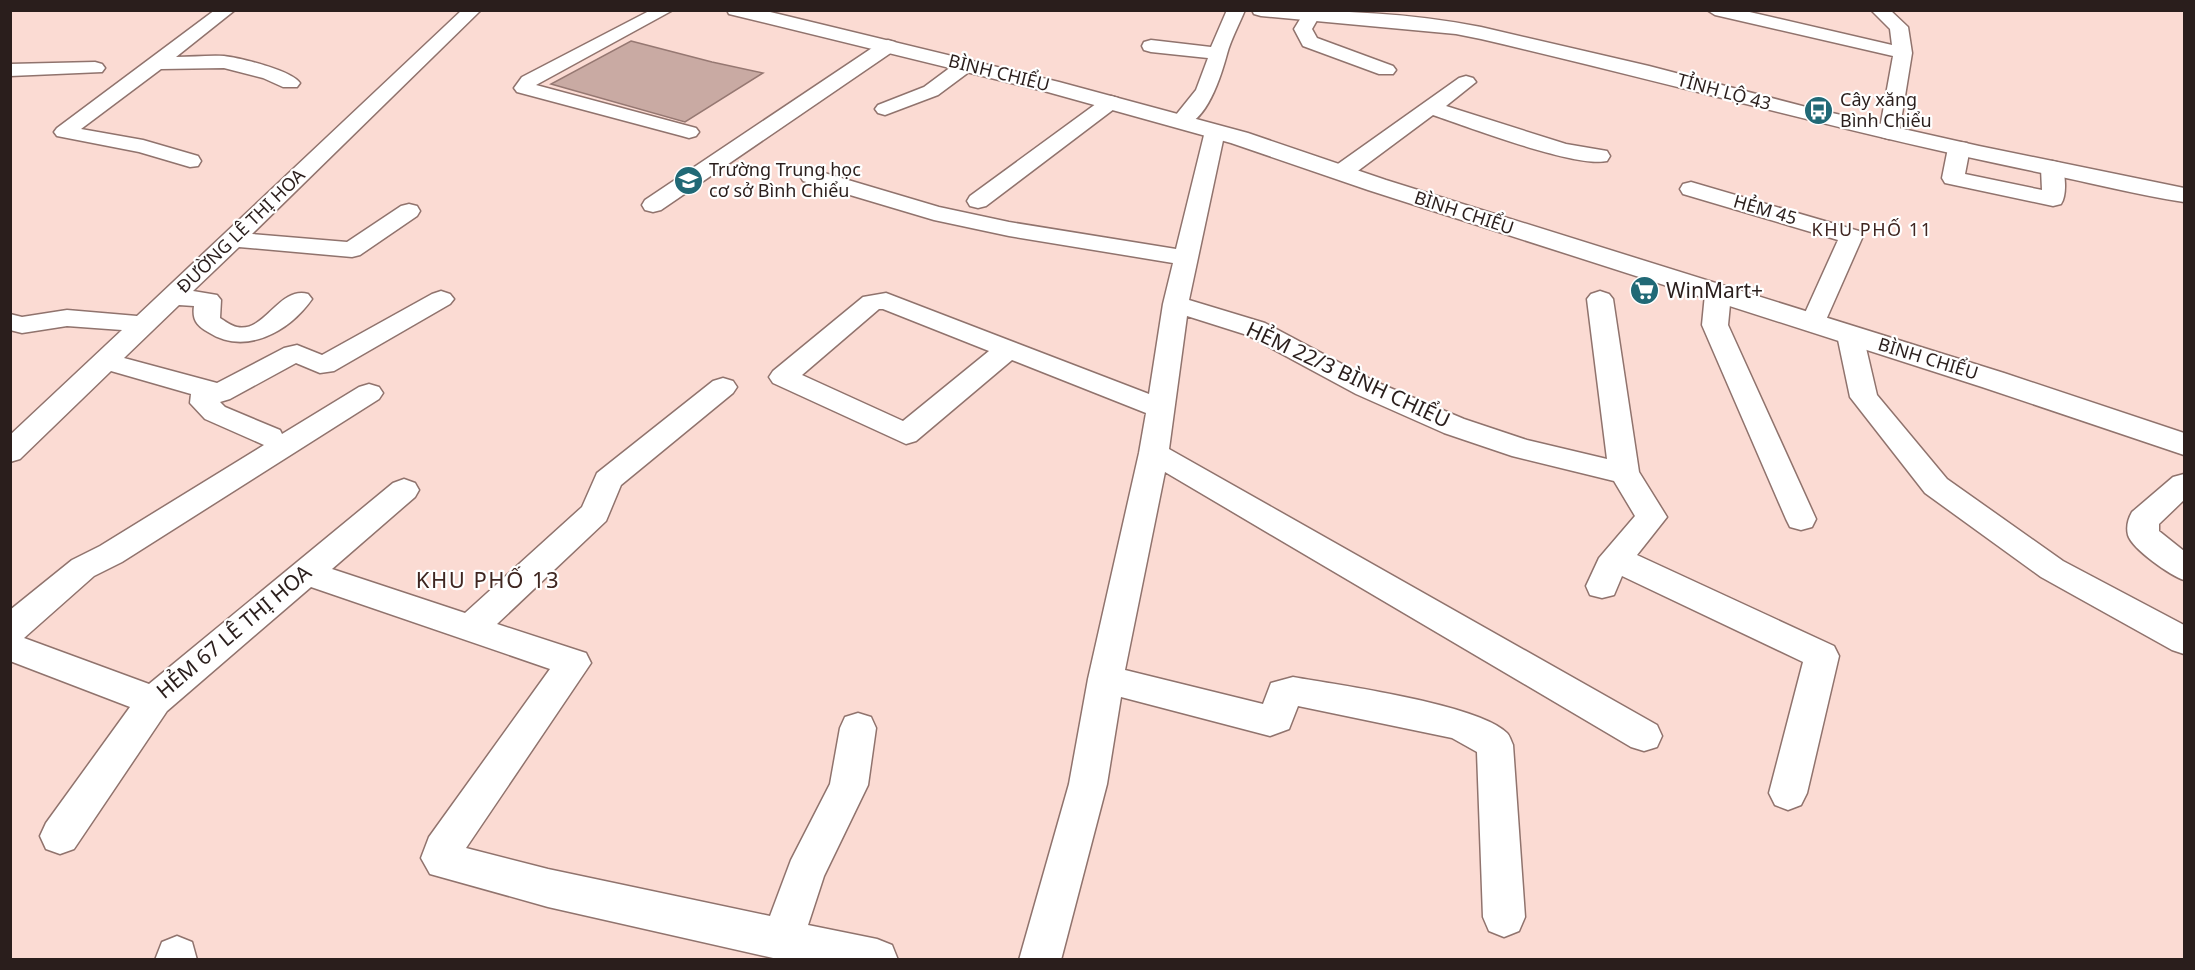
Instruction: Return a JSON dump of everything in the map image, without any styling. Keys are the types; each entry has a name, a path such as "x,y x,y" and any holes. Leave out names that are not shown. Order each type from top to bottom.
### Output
{"main road":[{"name":"TỈNH LỘ 43","path":"1261,10 1311,15 1450,19 1807,114 2184,195"},
{"name":"BÌNH CHIỂU","path":"750,12 1111,102 1215,131 1343,171 1377,185 1993,380 2184,444"}],"street":[{"path":"190,161 142,146 64,132 227,10"},
{"name":"ĐƯỜNG LÊ THỊ HOA","path":"10,452 473,10"},
{"path":"665,10 529,81 524,88 689,132"},
{"path":"1181,121 1194,109 1208,87 1218,53 1236,10"},
{"path":"1715,10 1903,53"},
{"path":"1879,10 1899,27 1903,53 1889,133"},
{"path":"1311,15 1303,29 1310,42 1386,70"},
{"path":"653,205 888,46"},
{"path":"1151,46 1218,53"},
{"path":"157,63 224,62 270,74 290,83"},
{"path":"885,109 931,91 966,65"},
{"path":"10,70 95,68"},
{"path":"1343,171 1466,82"},
{"path":"978,201 1111,102"},
{"path":"1431,108 1563,150 1599,156"},
{"path":"1040,960 1088,784 1106,680 1154,453 1176,303 1215,131"},
{"path":"1959,148 1953,178 2053,199 2052,168"},
{"path":"811,176 934,213 1009,229 1187,258"},
{"name":"HẺM 45","path":"1691,189 1851,236 1814,324"},
{"path":"232,239 347,250 357,247 409,211"},
{"path":"1718,294 1714,325 1801,519"},
{"path":"172,297 208,300 206,313 208,322 218,326 224,332 246,336 282,315 299,299"},
{"path":"105,361 220,393 292,354 297,353 320,366 441,299"},
{"path":"1599,299 1624,473 1652,517 1609,572 1822,656 1788,793"},
{"path":"1008,349 906,434 783,377 872,302 886,301 1160,408"},
{"name":"HẺM 22/3 BÌNH CHIỂU","path":"1176,303 1256,329 1366,388 1454,426 1522,449 1624,473"},
{"path":"10,322 22,325 67,318 145,324"},
{"path":"1851,335 1864,397 1935,486 2052,569 2184,641"},
{"path":"471,628 595,513 608,480 723,387"},
{"path":"205,390 204,403 215,413 270,437"},
{"path":"10,630 83,568 111,554 369,393"},
{"path":"1154,453 1644,736"},
{"path":"2184,484 2143,520 2144,536 2184,567"},
{"name":"HẺM 67 LÊ THỊ HOA","path":"10,647 154,701 404,490"},
{"path":"306,573 574,663 459,825 443,850 441,858 444,861 548,888 877,960"},
{"path":"1106,680 1270,721 1276,718 1284,693 1293,691 1452,723 1470,728 1482,735 1495,745 1504,917"},
{"path":"60,836 154,701"},
{"path":"783,939 805,873 849,785 858,728"}],"building":[{"path":"631,41 763,73 685,122 551,84"}],"place":[{"name":"Cây xăng Bình Chiểu","path":"1819,110"},
{"name":"Trường Trung học cơ sở Bình Chiểu","path":"688,180"},
{"name":"WinMart+","path":"1645,291"}],"district":[{"name":"KHU PHỐ 11","path":"1872,230"},
{"name":"KHU PHỐ 13","path":"488,580"}]}
